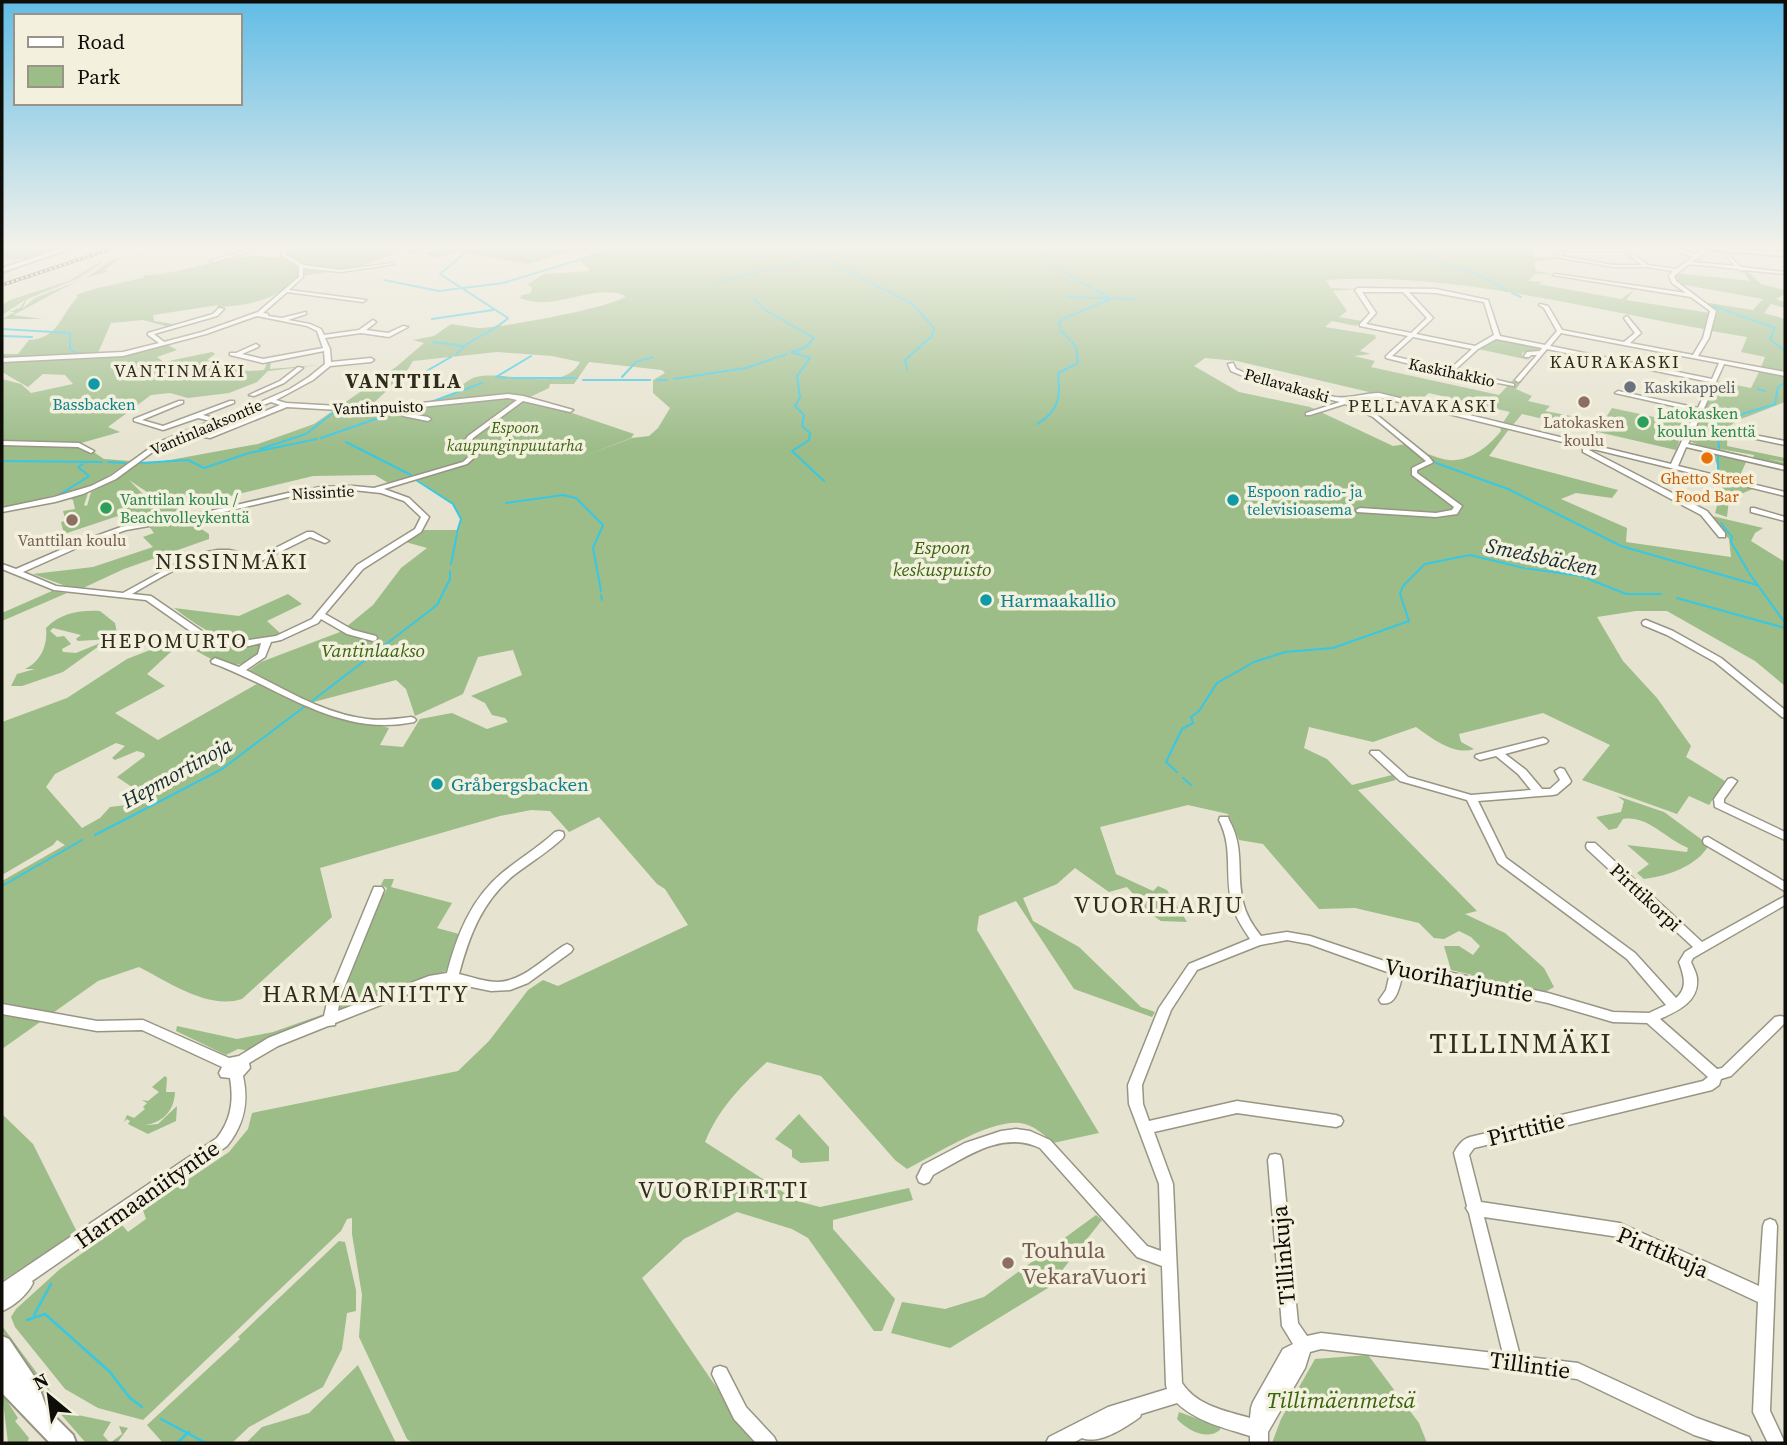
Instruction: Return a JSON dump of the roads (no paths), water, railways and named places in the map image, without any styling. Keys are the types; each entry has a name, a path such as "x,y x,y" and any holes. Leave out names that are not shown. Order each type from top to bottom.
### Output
{"main road":[{"path":"2,1346 28,1387 37,1410"},
{"path":"2,1377 16,1395 37,1410 65,1443"}],"street":[{"path":"164,344 150,334 214,314"},
{"path":"284,320 300,314"},
{"path":"1371,314 1362,323 1363,326 1476,348"},
{"path":"1412,336 1431,317 1429,314"},
{"path":"1490,314 1497,332 1496,337"},
{"path":"1550,314 1560,331 1785,374"},
{"path":"1694,356 1706,338 1713,314"},
{"path":"2,360 127,353 263,315 314,327 324,337 329,364 371,360"},
{"path":"1626,343 1639,334 1628,318"},
{"path":"361,331 373,322"},
{"path":"324,337 361,331 389,335 405,327"},
{"path":"1541,353 1560,331"},
{"path":"206,332 213,336 214,340"},
{"name":"Kaskihakkio","path":"1412,336 1388,356 1450,372 1515,382 1541,353"},
{"path":"1450,372 1476,348 1496,337 1541,353 1713,381"},
{"path":"256,346 234,354 252,360 270,360 327,349"},
{"path":"357,349 359,361"},
{"path":"1674,466 1723,361"},
{"name":"Vantinlaaksontie","path":"2,510 73,494 99,485 150,448 303,385 329,364"},
{"name":"Pellavakaski","path":"1231,364 1233,370 1262,382 1345,401 1376,395 1785,494"},
{"path":"252,395 282,382 300,368"},
{"path":"282,382 303,385"},
{"path":"1618,393 1700,410"},
{"name":"Vantinpuisto","path":"268,400 286,405 388,410 499,396 523,398 569,410"},
{"path":"373,490 465,463 479,451 467,442 480,429 523,398"},
{"path":"160,401 177,403 136,420 163,428 232,402"},
{"path":"1308,414 1345,401 1375,416 1430,462 1414,469 1414,474 1458,506 1454,512 1444,515 1360,510"},
{"path":"187,432 208,437 286,405"},
{"path":"388,410 387,412 399,416 411,414 429,419"},
{"path":"198,416 216,421"},
{"path":"1755,437 1785,443"},
{"path":"2,443 74,445 91,451"},
{"path":"1587,445 1585,451 1676,503 1704,513 1722,535"},
{"path":"1684,445 1785,468"},
{"name":"Nissintie","path":"2,566 54,588 127,593 155,600 200,634 215,641 238,643 267,640 303,628 322,616 365,563 418,530 425,521 423,514 389,493 373,490 295,492 219,511 128,528 18,571"},
{"path":"1754,510 1785,519"},
{"path":"127,593 165,571 216,553 233,552 253,563 310,534 325,541"},
{"path":"322,616 350,632 373,638"},
{"path":"1646,623 1670,633 1717,660 1785,715"},
{"path":"240,670 262,655 267,640"},
{"path":"215,661 240,670 312,706 387,726 411,720"},
{"path":"1480,757 1543,741"},
{"path":"1375,753 1404,779 1471,798 1552,792 1564,784 1566,777 1560,771"},
{"path":"1497,753 1522,772 1539,793"},
{"path":"1732,781 1719,799 1719,805 1785,836"},
{"path":"1471,798 1502,860 1623,950 1675,1006 1685,999 1691,989 1687,958 1785,900"},
{"path":"1224,820 1235,844 1236,898 1248,929 1258,942"},
{"path":"452,976 459,942 486,897 496,884 559,835"},
{"path":"1708,841 1785,887"},
{"name":"Pirttikorpi","path":"1591,846 1701,948"},
{"path":"330,1021 334,998 378,890"},
{"name":"Vuoriharjuntie","path":"1178,1394 1173,1376 1166,1184 1136,1104 1135,1085 1165,1009 1188,972 1198,964 1258,942 1287,936 1310,940 1397,970 1470,981 1613,1017 1650,1018 1675,1006"},
{"path":"2,1009 97,1026 152,1027 236,1066 273,1042 433,979 452,976 481,984 509,986 567,949"},
{"path":"1385,1000 1392,992 1397,970"},
{"path":"1650,1018 1715,1075 1726,1072 1780,1021"},
{"name":"Harmaaniityntie","path":"2,1292 46,1265 222,1142 237,1121 239,1095 236,1066"},
{"name":"Pirttitie","path":"1513,1362 1461,1153 1470,1143 1707,1086 1714,1081 1715,1075"},
{"path":"1145,1128 1237,1107 1336,1121"},
{"path":"924,1177 928,1170 1001,1135 1015,1133 1034,1137 1045,1143 1142,1252 1169,1262"},
{"name":"Tillinkuja","path":"1275,1160 1290,1326 1304,1346"},
{"name":"Pirttikuja","path":"1473,1208 1620,1230 1766,1297"},
{"path":"1770,1226 1761,1412 1777,1443"},
{"name":"Harmaaniityntie","path":"2,1304 46,1265"},
{"name":"Tillintie","path":"1304,1346 1321,1342 1345,1343 1578,1371 1694,1426 1743,1443"},
{"path":"1055,1443 1077,1434 1113,1426 1142,1405 1178,1394 1189,1404 1259,1437 1299,1362 1304,1346"},
{"path":"720,1374 740,1413 768,1443"}],"waterway":[{"path":"432,319 463,314"},
{"path":"456,355 508,318 502,314"},
{"path":"773,314 814,338 806,347 792,352"},
{"path":"907,369 905,360 932,336 934,328 922,314"},
{"path":"1060,329 1059,322 1073,314"},
{"path":"1737,314 1775,328 1770,339 1785,351"},
{"path":"2,329 70,333 70,349 78,354"},
{"path":"1061,331 1065,335"},
{"path":"2,336 32,337"},
{"path":"1067,336 1070,340"},
{"path":"433,342 463,346"},
{"path":"1072,342 1075,346"},
{"path":"1037,424 1050,414 1057,403 1058,373 1078,363 1076,347"},
{"path":"791,352 810,358 797,376 800,397 795,406 804,415 802,426 810,433 809,440 792,451 824,481"},
{"path":"674,379 746,368 787,354"},
{"path":"496,377 531,356"},
{"path":"451,357 423,373 460,390"},
{"path":"622,377 636,362 653,357"},
{"path":"499,377 507,378"},
{"path":"511,378 577,378"},
{"path":"583,380 650,380"},
{"path":"657,380 667,380"},
{"path":"431,402 482,383"},
{"path":"1719,448 1717,422 1775,404 1778,387 1785,383"},
{"path":"1758,389 1765,391"},
{"path":"260,449 306,434 333,413"},
{"path":"321,438 387,415"},
{"path":"141,463 188,460 204,468 249,453 317,439"},
{"name":"Hepmortinoja","path":"346,442 411,475"},
{"path":"1718,454 1718,476"},
{"path":"1429,458 1434,461"},
{"path":"2,461 102,462"},
{"path":"108,462 125,463"},
{"path":"1436,463 1508,489 1621,546 1757,585"},
{"path":"59,495 89,476 78,467 83,464"},
{"name":"Hepmortinoja","path":"416,480 453,504 461,519 457,532"},
{"path":"506,503 563,495 576,498 603,525 593,548 601,591"},
{"path":"1721,523 1732,537 1731,542 1748,571"},
{"name":"Hepmortinoja","path":"451,564 457,534"},
{"name":"Smedsbäcken","path":"1177,772 1166,762 1182,729 1193,723 1191,717 1199,711 1217,683 1254,662 1285,652 1333,648 1409,621 1400,594 1403,586 1425,564 1470,555 1524,568 1581,576 1626,594 1661,594"},
{"name":"Hepmortinoja","path":"312,701 437,605 450,579 450,571"},
{"path":"1749,573 1785,623"},
{"path":"601,595 602,600"},
{"name":"Smedsbäcken","path":"1677,598 1785,628"},
{"name":"Hepmortinoja","path":"95,835 222,769 304,707"},
{"name":"Smedsbäcken","path":"1183,778 1191,785"},
{"name":"Hepmortinoja","path":"2,886 82,840"},
{"path":"34,1315 51,1284"},
{"path":"27,1320 45,1314 110,1372 130,1398 142,1407"},
{"path":"161,1419 188,1433"},
{"path":"177,1443 188,1433"},
{"path":"188,1433 206,1443"}],"place":[{"name":"Bassbacken","path":"94,384"},
{"name":"Kaskikappeli","path":"1630,387"},
{"name":"Latokasken koulu","path":"1584,402"},
{"name":"Latokasken koulun kenttä","path":"1643,422"},
{"name":"Ghetto Street Food Bar","path":"1707,458"},
{"name":"Espoon radio- ja televisioasema","path":"1233,500"},
{"name":"Vanttilan koulu / Beachvolleykenttä","path":"106,508"},
{"name":"Vanttilan koulu","path":"72,520"},
{"name":"Harmaakallio","path":"986,600"},
{"name":"Gråbergsbacken","path":"437,784"},
{"name":"Touhula VekaraVuori","path":"1008,1263"}],"district":[{"name":"KAURAKASKI","path":"1615,362"},
{"name":"VANTINMÄKI","path":"180,371"},
{"name":"VANTTILA","path":"404,381"},
{"name":"PELLAVAKASKI","path":"1423,406"},
{"name":"NISSINMÄKI","path":"232,561"},
{"name":"HEPOMURTO","path":"174,641"},
{"name":"VUORIHARJU","path":"1159,905"},
{"name":"HARMAANIITTY","path":"366,994"},
{"name":"TILLINMÄKI","path":"1521,1043"},
{"name":"VUORIPIRTTI","path":"724,1190"}],"park label":[{"name":"Espoon kaupunginpuutarha","path":"515,436"},
{"name":"Espoon keskuspuisto","path":"942,558"},
{"name":"Vantinlaakso","path":"373,650"},
{"name":"Tillimäenmetsä","path":"1341,1400"}]}
